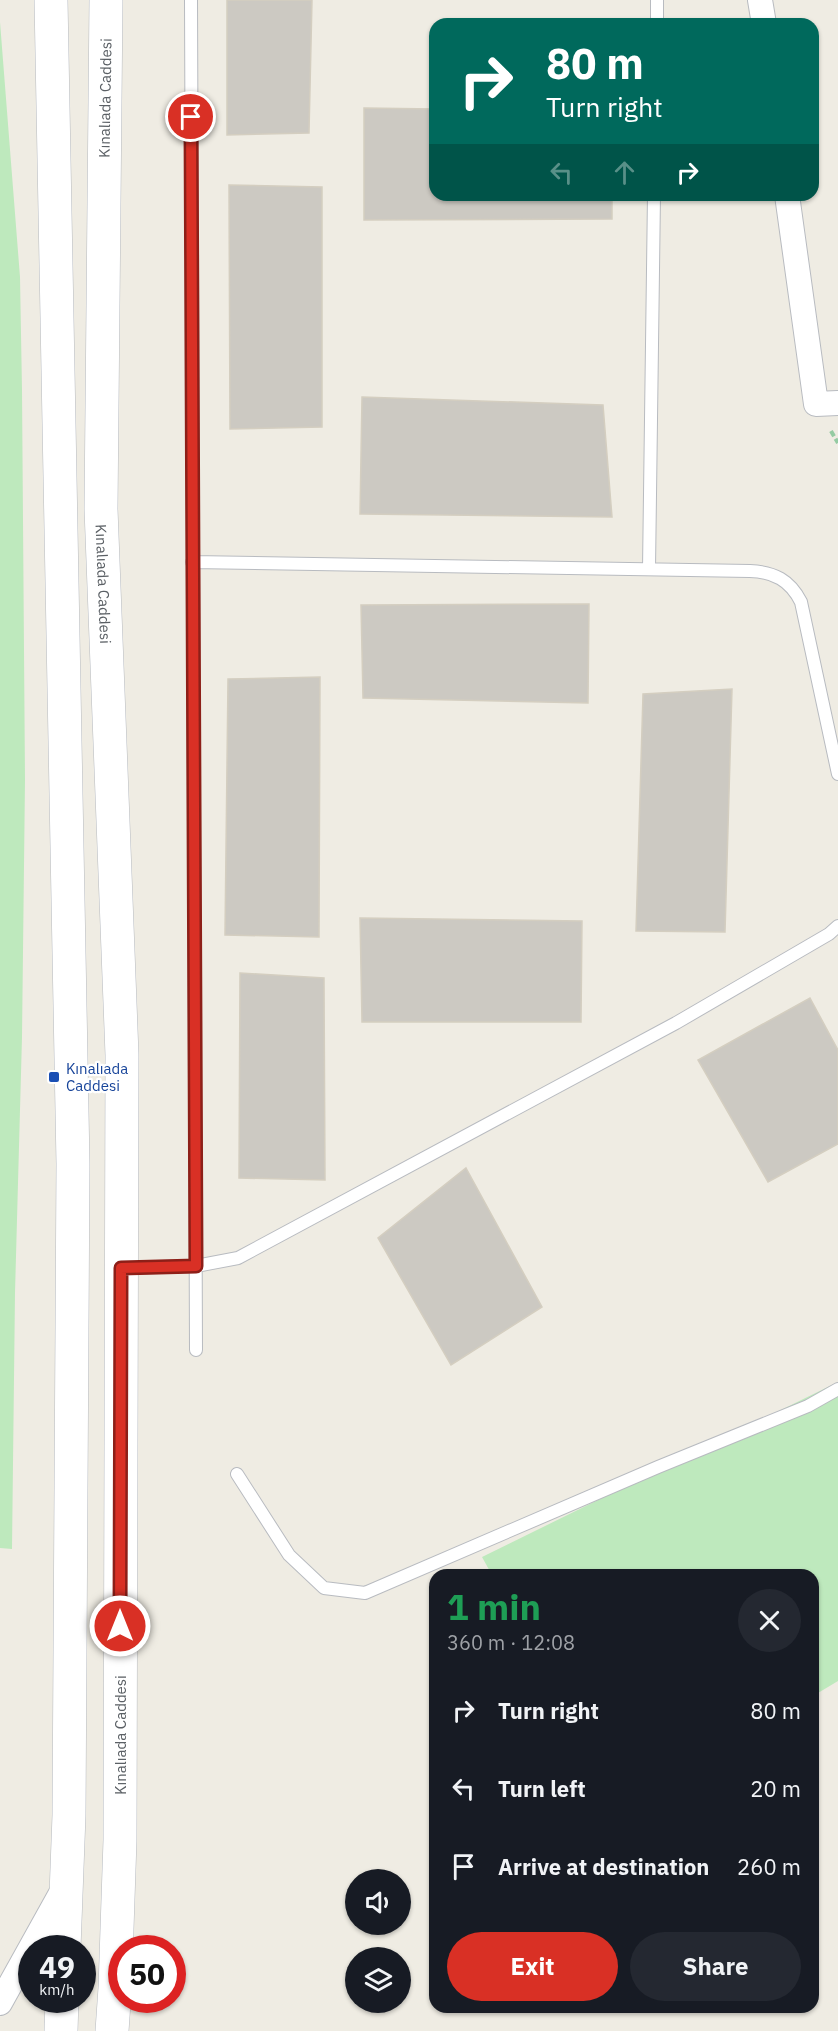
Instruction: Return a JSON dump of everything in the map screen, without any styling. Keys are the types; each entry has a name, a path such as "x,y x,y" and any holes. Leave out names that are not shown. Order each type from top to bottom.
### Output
{"main road":[{"path":"51,0 73,1164 69,1803 64,1935"},
{"name":"Kınalıada Caddesi","path":"106,0 101,509 122,1055 120,1840 112,2031"},
{"path":"61,2031 62,2013"}],"street":[{"path":"760,0 763,18"},
{"path":"788,201 816,404 838,403"},
{"path":"0,2003 66,1884"}],"lane":[{"path":"191,0 196,1350"},
{"path":"657,0 657,18"},
{"path":"649,570 654,201"},
{"path":"192,562 764,572 776,576 795,590 801,602 838,774"},
{"path":"121,1268 196,1266 238,1258 676,1023 829,934 838,926"},
{"path":"237,1474 289,1555 324,1588 365,1593 658,1467 808,1406 838,1389"}],"green space":[{"path":"0,22 20,277 22,390 25,780 12,1549 0,1548"},
{"path":"838,1382 838,1681 819,1692 819,1569 489,1569 482,1557"}],"building":[{"path":"227,0 312,0 309,133 227,135"},
{"path":"364,108 429,109 429,201 612,201 612,219 364,220"},
{"path":"229,185 322,187 322,427 230,429"},
{"path":"362,397 603,405 612,517 360,514"},
{"path":"589,604 588,703 363,698 361,605"},
{"path":"320,677 319,937 225,935 228,679"},
{"path":"732,689 725,932 636,931 643,694"},
{"path":"360,918 582,921 581,1022 362,1022"},
{"path":"240,973 324,978 325,1180 239,1178"},
{"path":"810,998 838,1050 838,1144 768,1182 698,1060"},
{"path":"466,1168 542,1307 451,1365 378,1238"}],"place":[{"name":"Kınalıada Caddesi","path":"54,1077"}],"route":[{"path":"120,1626 121,1268 196,1266 191,117"}]}
